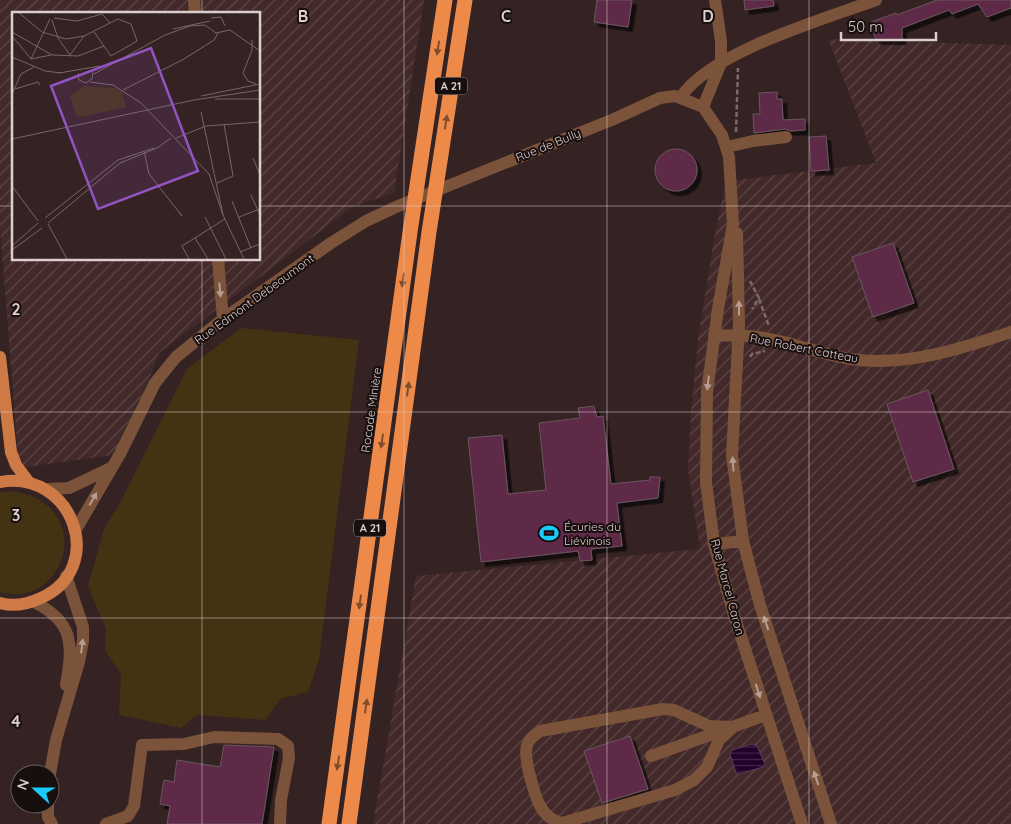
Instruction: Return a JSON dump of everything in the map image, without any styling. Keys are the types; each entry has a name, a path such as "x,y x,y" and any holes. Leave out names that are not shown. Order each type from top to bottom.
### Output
{"highway":[{"name":"Rocade Minière","path":"328,824 410,232 445,0"},
{"name":"A 21","path":"349,824 429,232 465,0"}],"main road":[{"path":"0,357 11,452 16,465 28,481"},
{"path":"0,482 28,481 47,489 66,507 76,530 73,562 66,576 52,592 34,602 19,605 0,603"}],"street":[{"path":"715,0 721,40 721,63 703,107 681,97 688,86 703,73 721,63 735,53 876,0"},
{"name":"Rue de Bully","path":"366,221 398,206 614,119 660,98 681,97"},
{"name":"Rue Marcel Caron","path":"703,107 717,126 727,148 732,186 733,224 714,335 707,392 706,482 714,544 725,588 802,824"},
{"path":"727,148 753,141 786,137"},
{"name":"Rue Edmont Debeaumont","path":"76,530 163,370 223,318 366,221"},
{"name":"Rue Marcel Caron","path":"733,224 737,230 738,337 732,455 744,541 760,605 831,824"},
{"path":"218,260 223,318"},
{"name":"Rue Robert Catteau","path":"714,335 747,336 766,339 852,360 896,360 958,348 1011,332"},
{"path":"47,489 69,488 111,468"},
{"path":"714,544 744,541"},
{"path":"59,726 79,662 83,641 83,627 66,576"},
{"path":"34,602 49,610 60,619 69,635 70,659 52,764"},
{"path":"663,709 674,710 709,726 733,727 719,740 706,767 688,783 675,790 562,823 552,819 540,806 525,756 527,744 540,732 663,709"},
{"path":"651,756 766,715"},
{"path":"106,824 120,822 128,816 134,806 142,745 184,744 214,737 278,739 288,746 289,758 281,800 280,824"}],"path":[{"path":"759,298 770,325"},
{"path":"748,360 752,354 765,352 766,339"}],"shaded area":[{"path":"0,0 424,0 394,193 354,206 159,353 120,454 19,468 0,228"},
{"path":"828,39 1011,45 1011,824 373,824 416,576 700,549 688,469 691,412 698,339 714,238 726,181 876,163"},
{"path":"241,328 359,340 319,660 308,692 280,699 266,720 197,715 181,728 119,715 121,674 105,651 106,629 88,586 104,529 121,501 187,369"},
{"path":"11,491 38,499 55,514 63,533 63,553 56,571 42,586 23,594 0,592 0,493"},
{"path":"752,744 757,746 765,764 763,767 739,774 736,773 730,754 732,750"}],"building":[{"path":"597,0 632,0 628,27 594,22"},
{"path":"744,0 773,0 774,6 745,10"},
{"path":"937,0 1011,0 1011,8 987,17 978,4 952,14 949,10 902,28 902,40 876,40 871,22 896,13 897,15"},
{"path":"777,92 777,99 782,99 783,120 805,119 805,130 791,131 785,129 754,133 753,114 760,114 759,93"},
{"path":"826,136 829,170 811,171 809,137"},
{"path":"676,149 691,155 697,170 691,185 676,191 661,185 655,170 661,155"},
{"path":"893,243 914,303 873,317 852,257"},
{"path":"928,390 954,469 913,482 887,404"},
{"path":"594,406 597,417 603,416 611,484 650,480 650,477 660,477 658,498 617,503 622,546 591,549 592,560 580,561 578,551 481,562 468,438 502,435 508,494 546,490 539,423 580,418 578,408"},
{"path":"630,736 648,789 602,803 584,751"},
{"path":"224,745 274,747 262,824 167,824 170,806 160,804 164,780 174,782 177,760 220,767"}],"place":[{"name":"Écuries du Liévinois","path":"549,533"}]}
